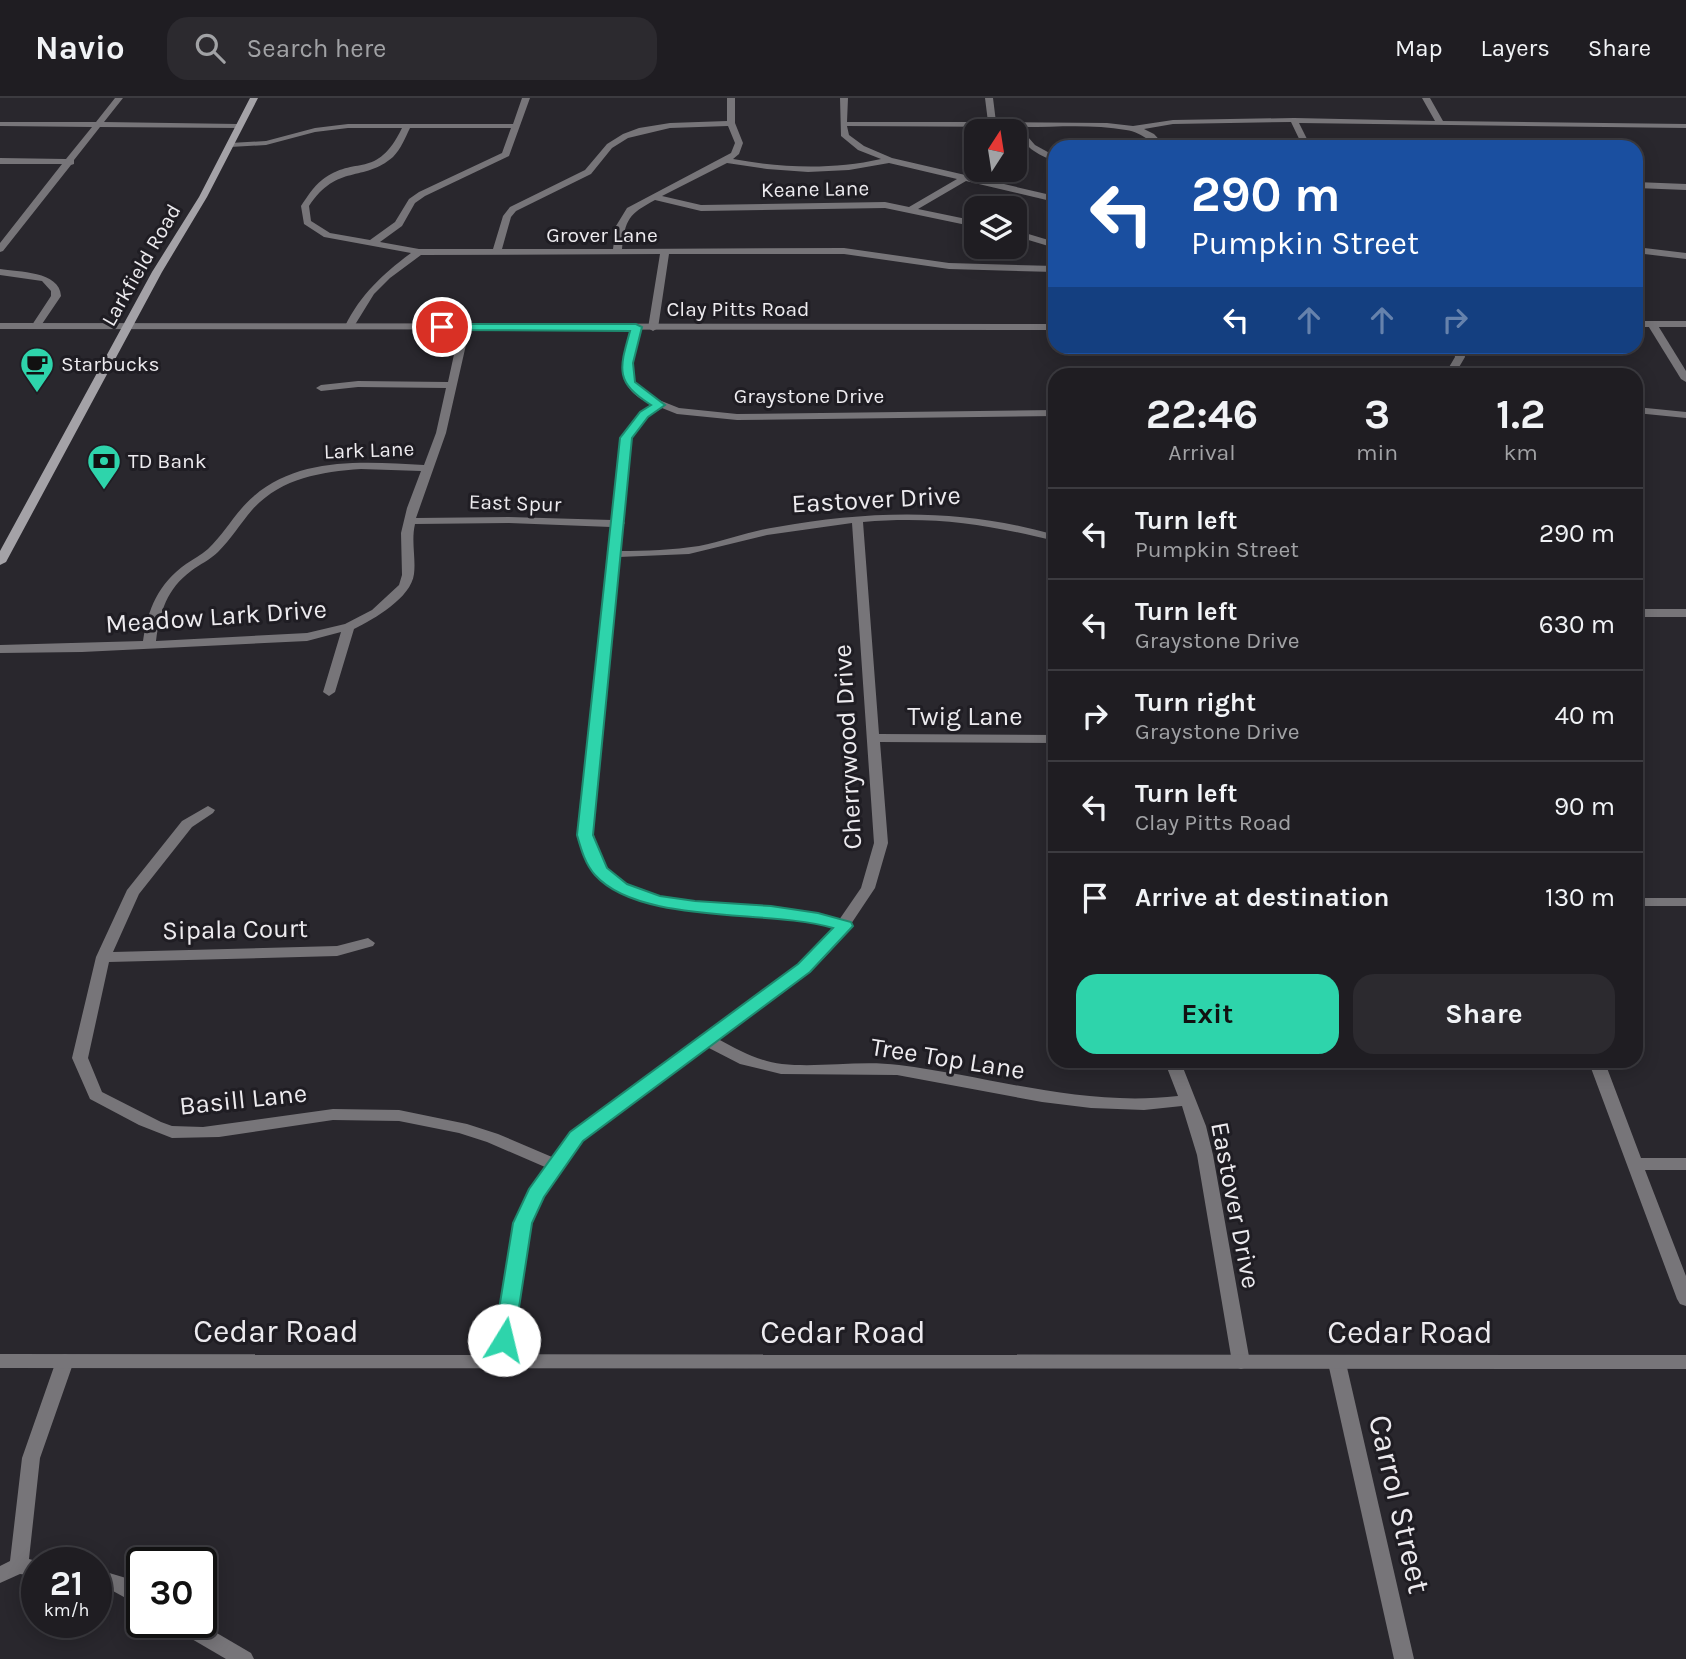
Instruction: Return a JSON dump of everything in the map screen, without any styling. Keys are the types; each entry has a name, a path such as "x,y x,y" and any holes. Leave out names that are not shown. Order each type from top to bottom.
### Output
{"main road":[{"name":"Larkfield Road","path":"0,562 128,325 203,197 254,98"}],"street":[{"path":"0,249 119,98"},
{"path":"371,244 399,223 412,201 422,194 506,153 526,98"},
{"path":"617,252 624,218 630,210 735,154 739,143 731,123 731,98"},
{"path":"844,98 845,136 854,143 889,160 964,178"},
{"path":"989,98 992,119"},
{"path":"1426,98 1440,124"},
{"path":"1294,120 1304,140"},
{"path":"1027,124 1094,124 1136,128 1173,121 1294,120 1686,126"},
{"path":"496,253 507,216 513,209 589,172 610,145 618,140 650,130 731,123"},
{"path":"843,124 964,123"},
{"path":"0,124 239,126"},
{"name":"Grover Lane","path":"407,126 398,145 387,158 320,184 305,206 307,222 327,234 419,252 853,251 949,266 1048,269"},
{"path":"230,145 266,143 329,128 517,126"},
{"path":"1136,128 1157,140"},
{"path":"1027,142 1048,155"},
{"path":"727,160 786,168 850,167 889,160"},
{"path":"0,162 71,162"},
{"path":"912,209 964,178"},
{"path":"983,182 1048,196"},
{"path":"1643,186 1686,187"},
{"name":"Keane Lane","path":"653,197 701,208 801,208 864,204 912,209 964,221"},
{"path":"1027,237 1048,243"},
{"path":"1643,251 1686,256"},
{"path":"350,326 360,302 369,292 419,252"},
{"path":"653,328 665,252"},
{"path":"0,262 13,272"},
{"path":"0,272 45,279 56,290 56,296 37,325"},
{"path":"1643,324 1686,324"},
{"path":"1652,324 1686,379"},
{"name":"Clay Pitts Road","path":"0,326 1048,327"},
{"name":"Meadow Lark Drive","path":"0,649 307,637 349,628 376,613 404,586 408,575 410,521 441,433 465,327"},
{"name":"Graystone Drive","path":"636,327 627,363 629,382 635,390 660,405 696,415 737,417 1048,413"},
{"path":"321,388 358,384 452,385"},
{"path":"660,405 644,415 626,438 585,835 590,853 600,871 622,888 657,900 695,906 771,911 818,918 845,926"},
{"path":"1643,411 1686,415"},
{"name":"Lark Lane","path":"149,645 161,593 173,579 209,554 256,500 270,488 307,473 331,468 427,468"},
{"name":"Eastover Drive","path":"615,554 696,550 773,530 857,520 943,517 973,519 1019,527 1048,536"},
{"name":"Cherrywood Drive","path":"500,1360 523,1223 535,1194 576,1136 804,968 845,926 869,888 881,843 857,520"},
{"name":"East Spur","path":"410,521 619,523"},
{"path":"1643,613 1686,613"},
{"path":"329,692 349,628"},
{"name":"Twig Lane","path":"874,738 1048,738"},
{"name":"Basill Lane","path":"208,810 187,824 132,893 103,957 80,1058 96,1095 170,1132 210,1131 317,1115 385,1114 420,1117 493,1136 555,1165"},
{"path":"1643,902 1686,902"},
{"name":"Sipala Court","path":"103,957 337,951 368,943"},
{"name":"Tree Top Lane","path":"707,1040 745,1060 781,1069 897,1070 1041,1097 1091,1103 1144,1105 1187,1100"},
{"name":"Eastover Drive","path":"1175,1068 1198,1126 1205,1155 1241,1362"},
{"path":"1599,1068 1686,1298"},
{"path":"1636,1164 1686,1164"},
{"name":"Cedar Road","path":"0,1361 1686,1362"},
{"path":"29,1547 31,1458 65,1361"},
{"name":"Carrol Street","path":"1337,1363 1404,1659"},
{"path":"0,1575 21,1569"},
{"path":"208,1638 244,1659"}],"place":[{"name":"Starbucks","path":"37,394"},
{"name":"TD Bank","path":"104,491"}],"route":[{"path":"442,327 636,327 627,363 629,382 645,398 660,405 644,415 626,438 585,835 590,853 600,871 622,888 657,900 695,906 771,911 818,918 845,926 804,968 576,1136 535,1194 523,1223 504,1340"}]}
